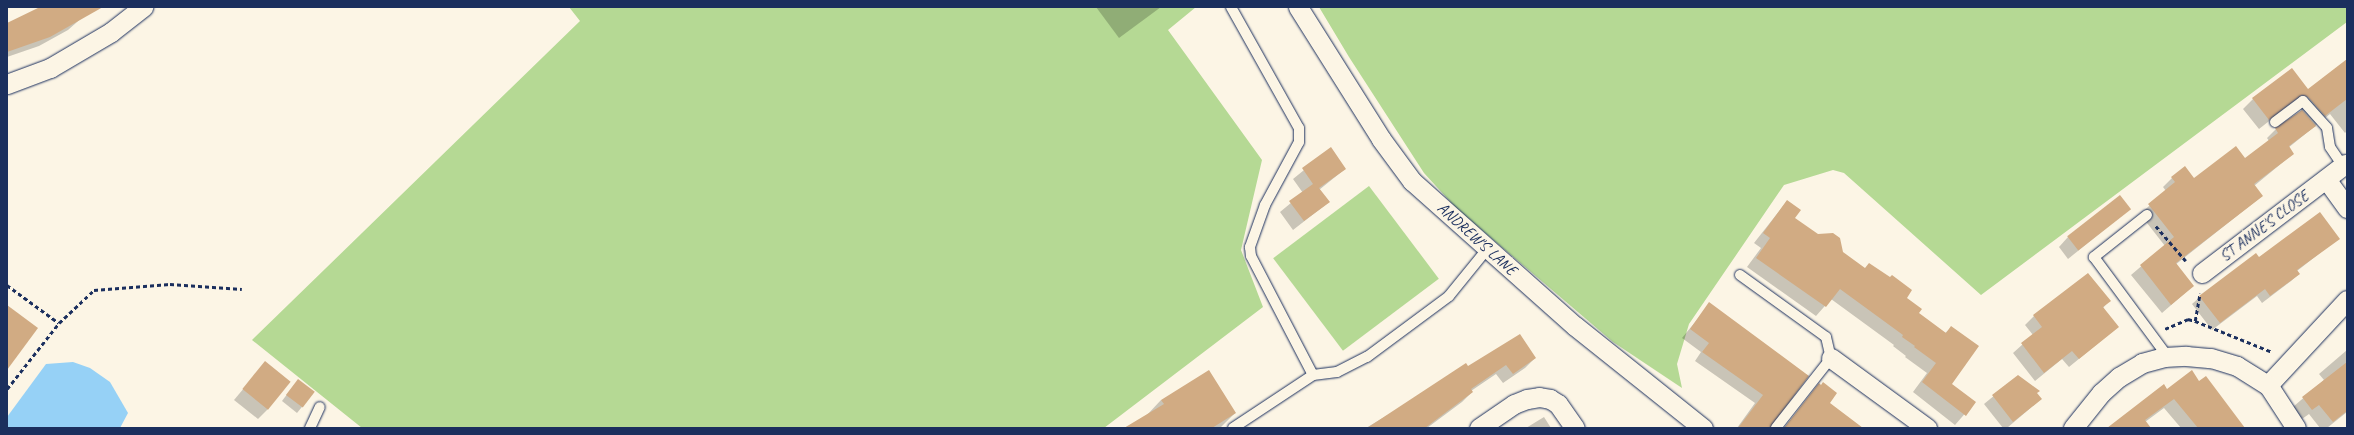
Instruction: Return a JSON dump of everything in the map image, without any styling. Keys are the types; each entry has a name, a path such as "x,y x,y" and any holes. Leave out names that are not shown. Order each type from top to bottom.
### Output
{"street":[{"path":"7,84 28,78 67,59 111,32 143,7"},
{"name":"ANDREW'S LANE","path":"1298,7 1381,139 1412,181 1575,326 1703,428"},
{"name":"ST ANNE'S CLOSE","path":"2198,276 2345,164"},
{"path":"2326,179 2347,208"},
{"path":"2268,385 2347,300"},
{"path":"2077,427 2101,393 2119,377 2142,363 2168,357 2210,358 2237,366 2268,385 2296,428"},
{"path":"1832,358 1927,428"},
{"path":"1479,428 1514,404 1527,399 1539,397 1550,399 1558,404 1575,428"}],"lane":[{"path":"1231,7 1299,128 1299,142 1265,205 1250,247 1252,256 1313,375"},
{"path":"2275,122 2303,101 2327,128 2330,147 2345,164"},
{"path":"2147,215 2094,257 2168,357"},
{"path":"1233,428 1313,375 1337,372 1366,357 1449,296 1488,248"},
{"path":"1740,276 1826,337 1832,358 1776,428"},
{"path":"310,428 320,407"}],"path":[{"path":"2147,215 2198,276 2195,321"},
{"path":"7,389 59,323 94,290 170,284 242,289"},
{"path":"7,285 59,323"},
{"path":"2152,335 2188,319 2268,349 2289,364"}],"green space":[{"path":"569,7 1196,7 1168,30 1262,160 1241,250 1263,307 1104,428 362,428 252,340 580,21"},
{"path":"1319,7 2347,7 2347,22 1981,295 1844,173 1833,170 1784,185 1689,324 1677,364 1682,388 1613,342 1457,209 1424,173 1349,57"},
{"path":"1369,186 1439,279 1343,351 1273,258"}],"water":[{"path":"73,362 90,368 110,382 128,413 120,428 7,428 7,417 46,364"}],"building":[{"path":"40,7 103,7 50,37 7,52 7,23"},
{"path":"2347,59 2347,99 2325,116 2308,97 2302,95 2269,120 2252,98 2292,68 2308,89"},
{"path":"2302,110 2316,126 2289,146 2294,154 2254,184 2263,196 2176,263 2194,286 2171,305 2140,265 2174,237 2148,204 2175,182 2171,177 2185,166 2194,178 2236,146 2245,158 2278,133 2275,128"},
{"path":"1331,147 1346,169 1319,188 1330,202 1304,221 1289,201 1313,184 1302,168"},
{"path":"2120,195 2131,209 2078,250 2067,236"},
{"path":"1787,200 1801,210 1795,218 1818,234 1833,233 1840,238 1843,252 1865,268 1869,263 1890,277 1892,275 1912,290 1907,298 1922,309 1919,313 1946,333 1951,326 1979,346 1952,384 1976,402 1966,416 1922,382 1936,363 1902,337 1903,335 1840,289 1826,307 1756,258 1770,238 1763,233"},
{"path":"2320,212 2340,239 2297,270 2300,274 2270,296 2265,289 2220,323 2199,296 2256,253 2259,257"},
{"path":"2088,273 2111,301 2103,307 2119,327 2079,359 2072,351 2044,373 2021,343 2042,327 2033,315"},
{"path":"1709,302 1809,376 1770,428 1738,428 1763,395 1702,352 1709,343 1690,329"},
{"path":"7,305 38,328 7,370"},
{"path":"1520,334 1536,358 1513,374 1506,365 1471,389 1473,392 1425,428 1367,428 1466,363 1468,366"},
{"path":"265,361 291,382 268,410 242,389"},
{"path":"2347,362 2347,411 2333,422 2319,405 2312,410 2302,397"},
{"path":"1209,370 1236,413 1212,428 1124,428 1164,404 1161,400"},
{"path":"2192,370 2199,381 2206,376 2245,428 2198,428 2174,399 2145,420 2151,428 2107,428 2164,384 2167,389"},
{"path":"2018,375 2040,391 2037,393 2042,399 2013,422 1992,395"},
{"path":"298,379 315,392 303,408 286,395"},
{"path":"1823,382 1837,393 1830,403 1863,428 1784,428 1819,383 1821,385"}]}
